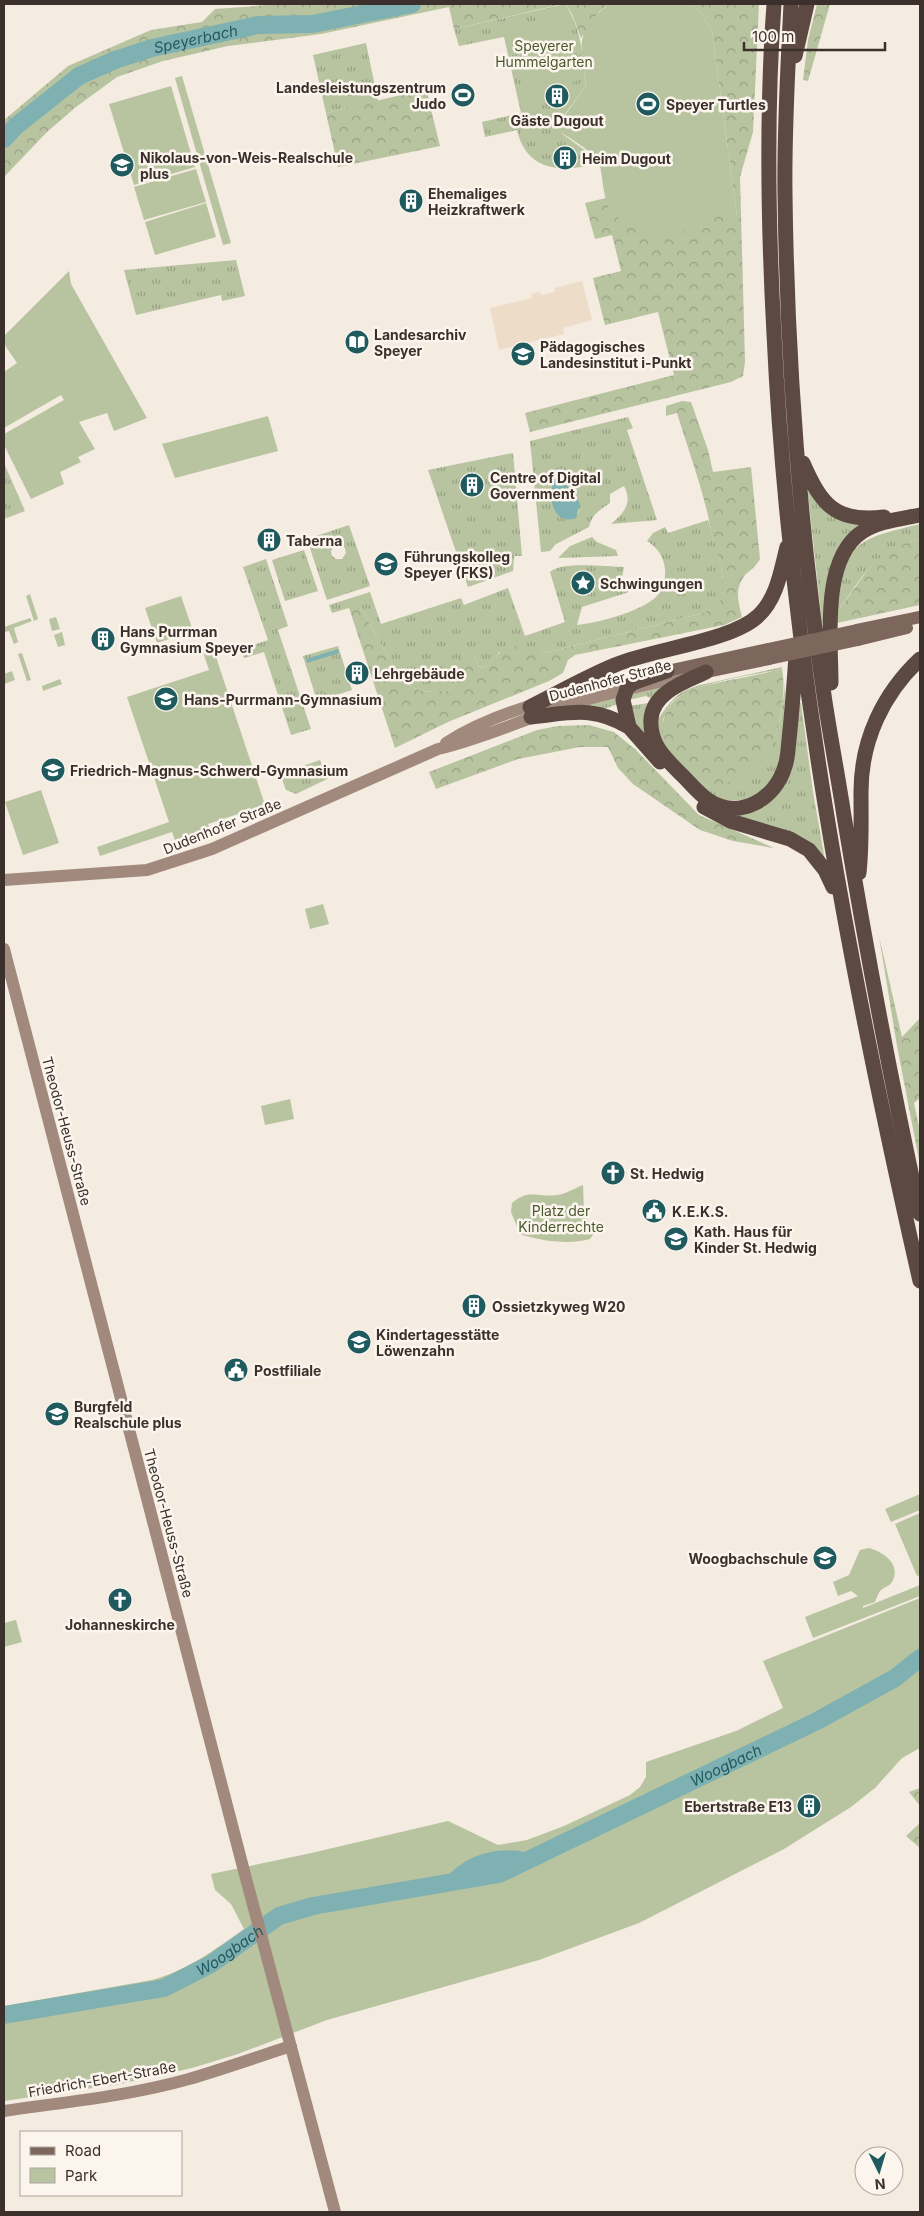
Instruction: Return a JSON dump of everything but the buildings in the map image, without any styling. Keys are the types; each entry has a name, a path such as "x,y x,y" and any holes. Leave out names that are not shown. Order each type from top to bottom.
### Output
{"highway":[{"path":"773,4 769,212 771,284 776,394 789,541 807,697 843,906 883,1111 920,1281"},
{"path":"791,4 786,92 785,192 787,284 798,452 811,591 831,737 857,892 888,1059 920,1214"},
{"path":"786,92 807,4"},
{"path":"798,452 821,498 843,514 869,519 920,510"},
{"path":"831,737 830,616 835,576 841,559 853,538 863,531 889,521 920,515"},
{"path":"531,712 615,665 649,653 746,626 759,616 768,604 775,588 789,541"},
{"path":"706,672 670,689 656,704 651,718 652,737 661,755 709,801 735,810 756,804 771,791 785,767 792,713 798,617"},
{"path":"857,892 862,843 860,790 864,760 872,726 883,704 906,673 920,659"},
{"path":"667,671 633,683 627,688 622,700 629,727 642,744 704,808 730,821 790,838 809,850 825,870 843,906"},
{"path":"531,712 586,712 602,715 629,727"}],"main road":[{"path":"857,635 920,617"},
{"path":"667,671 920,625"},
{"path":"706,672 768,654"},
{"name":"Dudenhofer Straße","path":"4,880 148,870 212,849 438,748 465,742 531,712 592,689 667,671"},
{"name":"Dudenhofer Straße","path":"531,712 627,688 706,672"},
{"name":"Theodor-Heuss-Straße","path":"4,949 335,2212"},
{"name":"Friedrich-Ebert-Straße","path":"4,2111 152,2088 188,2079 291,2046"}],"green space":[{"path":"281,4 563,4 454,29 449,7 321,34 228,46 163,61 117,77 76,107 47,132 4,177 4,120 68,66 151,30 202,22 215,9"},
{"path":"565,4 571,14 578,34 586,86 553,130 561,133 597,159 598,164 585,167 560,168 538,162 529,155 522,144 517,130 485,137 482,122 521,113 504,37 459,46 454,29"},
{"path":"565,4 609,4 599,12 581,38 572,14"},
{"name":"Speyer Turtles","path":"609,4 690,4 700,12 712,31 737,216 723,218 720,200 704,220 686,231 663,235 639,231 619,219 608,205 597,159 563,134 553,130 554,123 560,122 586,86 582,50 584,32 597,14"},
{"path":"690,4 759,4 753,132 740,177 745,362 743,376 731,382 530,432 525,413 674,375 658,312 605,325 593,278 621,271 612,235 595,239 585,203 606,198 610,210 720,199 737,216 712,31 700,12"},
{"path":"817,4 830,4 808,81 803,80 808,40"},
{"name":"Speyerer Hummelgarten","path":"565,15 578,80 526,103 511,26"},
{"path":"366,43 378,101 326,113 313,55"},
{"path":"182,76 231,243 223,245 175,78"},
{"path":"171,86 195,167 134,185 109,104"},
{"path":"426,89 440,146 338,167 326,113"},
{"path":"196,169 206,202 144,220 134,187"},
{"path":"206,203 216,237 155,255 145,222"},
{"path":"236,260 245,296 222,301 221,295 136,315 124,270"},
{"path":"69,271 71,284 147,418 114,431 107,413 79,422 95,449 78,457 81,462 60,472 64,484 31,499 4,445 4,434 64,400 61,395 4,428 4,372 17,363 4,344 4,336"},
{"path":"682,401 691,402 708,450 713,472 751,467 760,559 742,579 738,590 742,617 724,625 575,655 568,660 563,673 549,681 448,722 395,748 349,608 360,608 390,660 413,687 419,690 439,692 450,689 453,686 456,678 456,662 468,651 474,653 481,668 508,647 516,646 541,654 703,613 715,607 722,596 723,578 702,493 677,413 666,416 666,406"},
{"path":"268,416 278,451 175,478 162,444"},
{"path":"628,417 633,428 627,430 657,520 611,524 626,507 628,498 624,486 610,494 610,503 594,516 589,527 556,544 550,551 541,552 530,441","holes":["568,476 568,488 578,502 578,514 551,495 553,480"]},
{"path":"513,453 522,556 514,556 513,571 468,587 428,470"},
{"path":"4,463 25,511 4,519"},
{"path":"807,485 817,502 828,514 843,521 862,525 848,535 839,547 826,622 822,623"},
{"path":"708,520 720,561 723,585 723,595 720,602 714,607 703,613 541,654 531,654 526,651 499,652 494,661 481,668 474,653 456,662 455,682 450,689 445,691 433,692 413,687 390,660 360,608 349,608 332,613 329,605 370,592 381,624 461,598 464,605 508,588 525,636 565,622 550,572 574,566 624,567 621,582 629,592 582,607 577,625 595,622 639,608 655,598 662,589 665,574 663,561 660,553 647,541 653,533 665,527 668,533"},
{"path":"920,524 920,538 890,552 871,567 837,612 844,571 857,547 867,540 880,535"},
{"path":"349,525 370,586 327,600 307,539","holes":["335,545 341,545 345,548 346,553 342,559 336,559 332,556 331,551"]},
{"path":"592,537 597,542 616,550 618,556 558,558 570,546"},
{"path":"920,538 920,605 837,623 837,612 870,567 884,554"},
{"path":"304,550 318,591 285,601 272,560"},
{"path":"266,559 288,626 278,630 311,729 291,735 264,652 244,658 241,649 268,640 243,567"},
{"path":"30,594 38,619 34,621 26,596"},
{"path":"181,596 193,631 157,643 145,608"},
{"path":"56,617 60,629 52,631 49,619"},
{"path":"30,618 32,621 14,628 18,642 14,644 9,631 5,632 4,627"},
{"path":"62,632 65,645 58,647 54,635"},
{"path":"211,642 265,805 208,824 210,829 175,840 172,832 100,856 97,847 169,822 127,697 209,670 201,646"},
{"path":"338,646 352,690 317,701 303,656"},
{"path":"22,653 31,680 27,681 18,654"},
{"path":"782,667 782,669 722,681 690,691 678,697 667,710 663,720 696,780 709,787 730,781 746,773 759,763 768,751 780,721 785,682 784,754 775,778 755,800 718,801 675,762 666,750 659,737 657,726 661,715 677,696 700,685"},
{"path":"782,669 782,704 777,731 768,754 762,762 746,774 714,788 690,775 668,750 664,740 663,725 671,704 678,697 698,688"},
{"path":"12,671 15,680 4,684 4,674"},
{"path":"60,679 62,684 43,691 42,686"},
{"path":"666,683 654,700 646,696 628,700 629,695"},
{"path":"618,695 618,704 604,709 583,707"},
{"path":"648,703 651,705 648,738 636,729 629,706"},
{"path":"798,703 801,703 813,792 825,860 734,815 753,811 770,801"},
{"path":"589,725 614,732 636,750 699,815 774,848 733,841 700,830 633,784 618,768 608,747 580,747 518,759 436,789 429,772 537,730 558,726"},
{"path":"320,760 325,772 347,765 348,769 296,794 286,790 280,774"},
{"path":"41,790 59,843 23,855 5,802"},
{"path":"323,904 329,924 310,929 305,909"},
{"path":"879,936 902,1037 920,1018 920,1098 914,1103 920,1131 920,1165 897,1046"},
{"path":"290,1099 294,1119 265,1125 261,1106"},
{"name":"Platz der Kinderrechte","path":"583,1185 584,1212 594,1233 590,1239 573,1242 555,1241 537,1239 520,1234 511,1212 512,1203 518,1198 534,1194 550,1196 560,1194"},
{"path":"920,1494 920,1510 891,1522 885,1509"},
{"path":"920,1513 920,1575 917,1576 895,1524"},
{"path":"869,1548 880,1552 890,1560 895,1570 891,1583 880,1591 875,1602 863,1606 863,1608 920,1585 920,1596 813,1638 805,1617 858,1596 851,1591 838,1596 833,1582 849,1575 860,1550"},
{"path":"920,1598 920,1748 902,1758 875,1788 851,1807 784,1849 639,1923 539,1960 327,2020 238,2054 192,2068 120,2084 4,2101 4,2006 152,1980 177,1971 211,1952 244,1929 231,1904 215,1890 211,1874 448,1821 498,1845 527,1840 564,1826 630,1795 640,1787 646,1777 646,1762 736,1731 783,1708 763,1661"},
{"path":"16,1620 22,1642 4,1647 4,1623"},
{"path":"920,1788 920,1806 909,1792"},
{"path":"920,1823 920,1848 906,1836"}],"shaded area":[{"path":"582,281 592,320 563,328 564,334 499,350 490,308 532,298 531,294 540,292 541,295 555,292 555,288"}],"water":[{"path":"559,473 568,476 568,488 580,504 576,518 567,519 555,511 551,494 552,485"},
{"path":"338,649 339,653 307,663 306,659"}],"waterway":[{"name":"Speyerbach","path":"4,139 16,126 79,76 115,60 152,48 258,25 313,24 412,4"},
{"name":"Woogbach","path":"4,2015 164,1988 211,1964 279,1916 313,1906 499,1874 817,1721 895,1678 920,1658"},
{"path":"772,1741 774,1734"},
{"name":"Woogbach","path":"455,1881 470,1869 487,1862 506,1859 525,1861"}],"place":[{"name":"Landesleistungszentrum Judo","path":"463,95"},
{"name":"Gäste Dugout","path":"557,96"},
{"name":"Speyer Turtles","path":"648,104"},
{"name":"Heim Dugout","path":"565,158"},
{"name":"Nikolaus-von-Weis-Realschule plus","path":"122,165"},
{"name":"Ehemaliges Heizkraftwerk","path":"411,201"},
{"name":"Landesarchiv Speyer","path":"357,342"},
{"name":"Pädagogisches Landesinstitut i-Punkt","path":"523,354"},
{"name":"Centre of Digital Government","path":"472,485"},
{"name":"Taberna","path":"269,540"},
{"name":"Führungskolleg Speyer (FKS)","path":"386,564"},
{"name":"Schwingungen","path":"583,583"},
{"name":"Hans Purrman Gymnasium Speyer","path":"103,639"},
{"name":"Lehrgebäude","path":"357,673"},
{"name":"Hans-Purrmann-Gymnasium","path":"166,699"},
{"name":"Friedrich-Magnus-Schwerd-Gymnasium","path":"53,770"},
{"name":"St. Hedwig","path":"613,1173"},
{"name":"K.E.K.S.","path":"654,1211"},
{"name":"Kath. Haus für Kinder St. Hedwig","path":"676,1239"},
{"name":"Ossietzkyweg W20","path":"474,1306"},
{"name":"Kindertagesstätte Löwenzahn","path":"359,1342"},
{"name":"Postfiliale","path":"236,1370"},
{"name":"Burgfeld Realschule plus","path":"57,1414"},
{"name":"Woogbachschule","path":"825,1558"},
{"name":"Johanneskirche","path":"120,1600"},
{"name":"Ebertstraße E13","path":"809,1806"}]}
